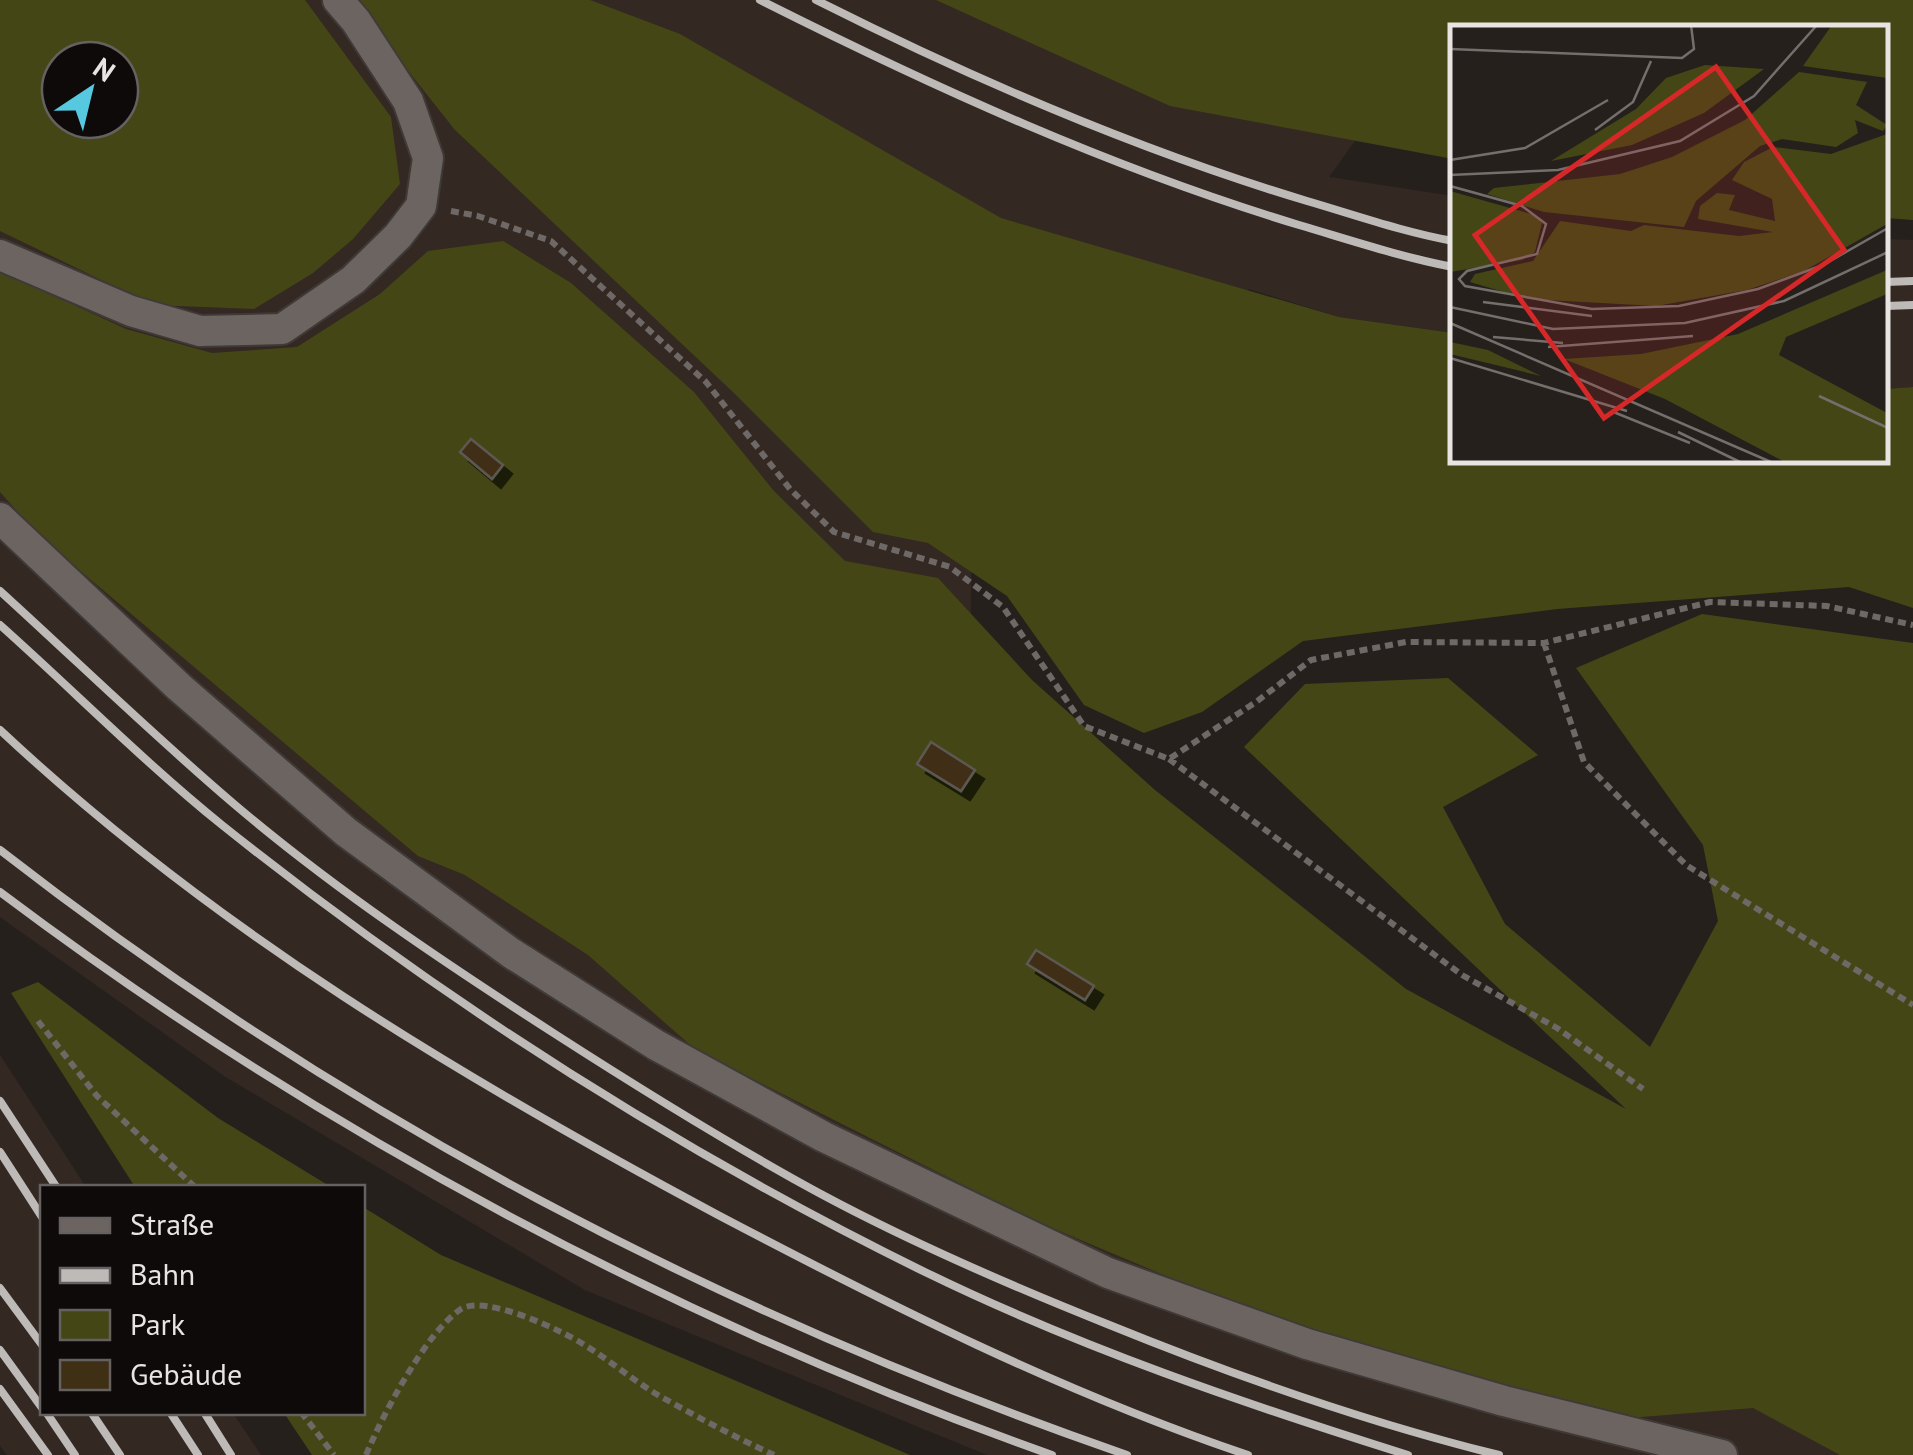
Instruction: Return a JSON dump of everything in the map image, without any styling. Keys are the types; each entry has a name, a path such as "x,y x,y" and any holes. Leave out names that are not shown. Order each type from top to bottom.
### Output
{"lane":[{"path":"0,255 131,311 200,331 282,329 353,280 398,236 420,206 428,158 408,101 338,0"},
{"path":"0,518 178,687 346,832 511,953 656,1046 790,1119 1108,1272 1307,1344 1504,1401 1722,1455"}],"path":[{"path":"420,206 478,216 551,241 706,382 790,489 834,532 950,567 1003,607 1084,726 1169,758 1462,974 1557,1028 1643,1088"},
{"path":"1169,758 1256,702 1311,660 1406,642 1544,643 1710,602 1828,606 1913,625"},
{"path":"1544,643 1584,762 1686,865 1913,1005"},
{"path":"38,1021 96,1096 193,1185"},
{"path":"366,1455 388,1405 440,1331 463,1307 483,1304 579,1342 661,1397 774,1455"},
{"path":"303,1415 334,1455"}],"shaded area":[{"path":"0,0 1456,0 1329,177 1450,196 1450,333 1339,317 1249,289 1228,318 977,240 970,656 1913,1455 987,1455 585,1290 224,1076 0,917"},
{"path":"1888,239 1913,240 1913,387 1888,389"},
{"path":"0,1055 85,1185 40,1185 40,1415 234,1415 261,1455 7,1455 0,1446"}],"green space":[{"path":"0,0 305,0 391,117 400,184 353,239 313,273 254,309 153,305 0,231"},
{"path":"352,0 590,0 680,34 1001,218 1339,317 1450,333 1450,462 1888,462 1888,389 1913,387 1913,608 1849,587 1557,609 1303,641 1202,712 1144,733 1084,705 1007,596 928,543 873,532 735,394 455,130"},
{"path":"936,0 1913,0 1913,220 1888,218 1888,25 1450,25 1450,158 1170,106"},
{"path":"503,241 571,283 694,392 773,490 845,561 938,578 1032,680 1155,790 1406,989 1626,1109 1244,747 1305,684 1448,678 1538,755 1443,807 1505,924 1650,1047 1718,921 1703,845 1576,668 1702,614 1913,643 1913,1455 1840,1455 1753,1408 1616,1419 1242,1308 1031,1219 697,1051 588,955 465,875 418,856 39,536 0,492 0,271 126,329 212,353 297,347 380,294 428,251"},
{"path":"38,982 218,1118 328,1185 134,1185 11,993"},
{"path":"365,1208 441,1255 910,1455 312,1455 285,1415 365,1415"}],"building":[{"path":"471,439 503,465 492,479 460,452"},
{"path":"931,742 975,770 961,791 917,764"},
{"path":"1036,950 1094,986 1085,1000 1027,964"}],"railway":[{"path":"760,0 958,95 1092,152 1229,203 1450,266"},
{"path":"816,0 996,85 1119,136 1307,201 1450,240"},
{"path":"1888,282 1913,281"},
{"path":"1888,306 1913,305"},
{"path":"0,591 204,778 311,866 514,1007 752,1155 925,1246 1107,1324 1301,1397 1499,1455"},
{"path":"0,625 193,801 305,889 475,1011 651,1123 834,1226 1044,1326 1164,1373 1408,1455"},
{"path":"0,730 82,803 254,935 343,996 527,1109 718,1215 912,1314 1045,1376 1248,1455"},
{"path":"0,850 130,947 263,1037 399,1121 538,1199 681,1272 826,1338 1127,1455"},
{"path":"0,892 121,980 246,1063 505,1214 774,1345 1052,1455"},
{"path":"0,1101 55,1185"},
{"path":"0,1152 40,1214"},
{"path":"0,1288 40,1342"},
{"path":"0,1350 40,1405"},
{"path":"0,1389 48,1455"},
{"path":"48,1415 75,1455"},
{"path":"93,1415 120,1455"},
{"path":"172,1415 198,1455"},
{"path":"206,1415 231,1455"}]}
